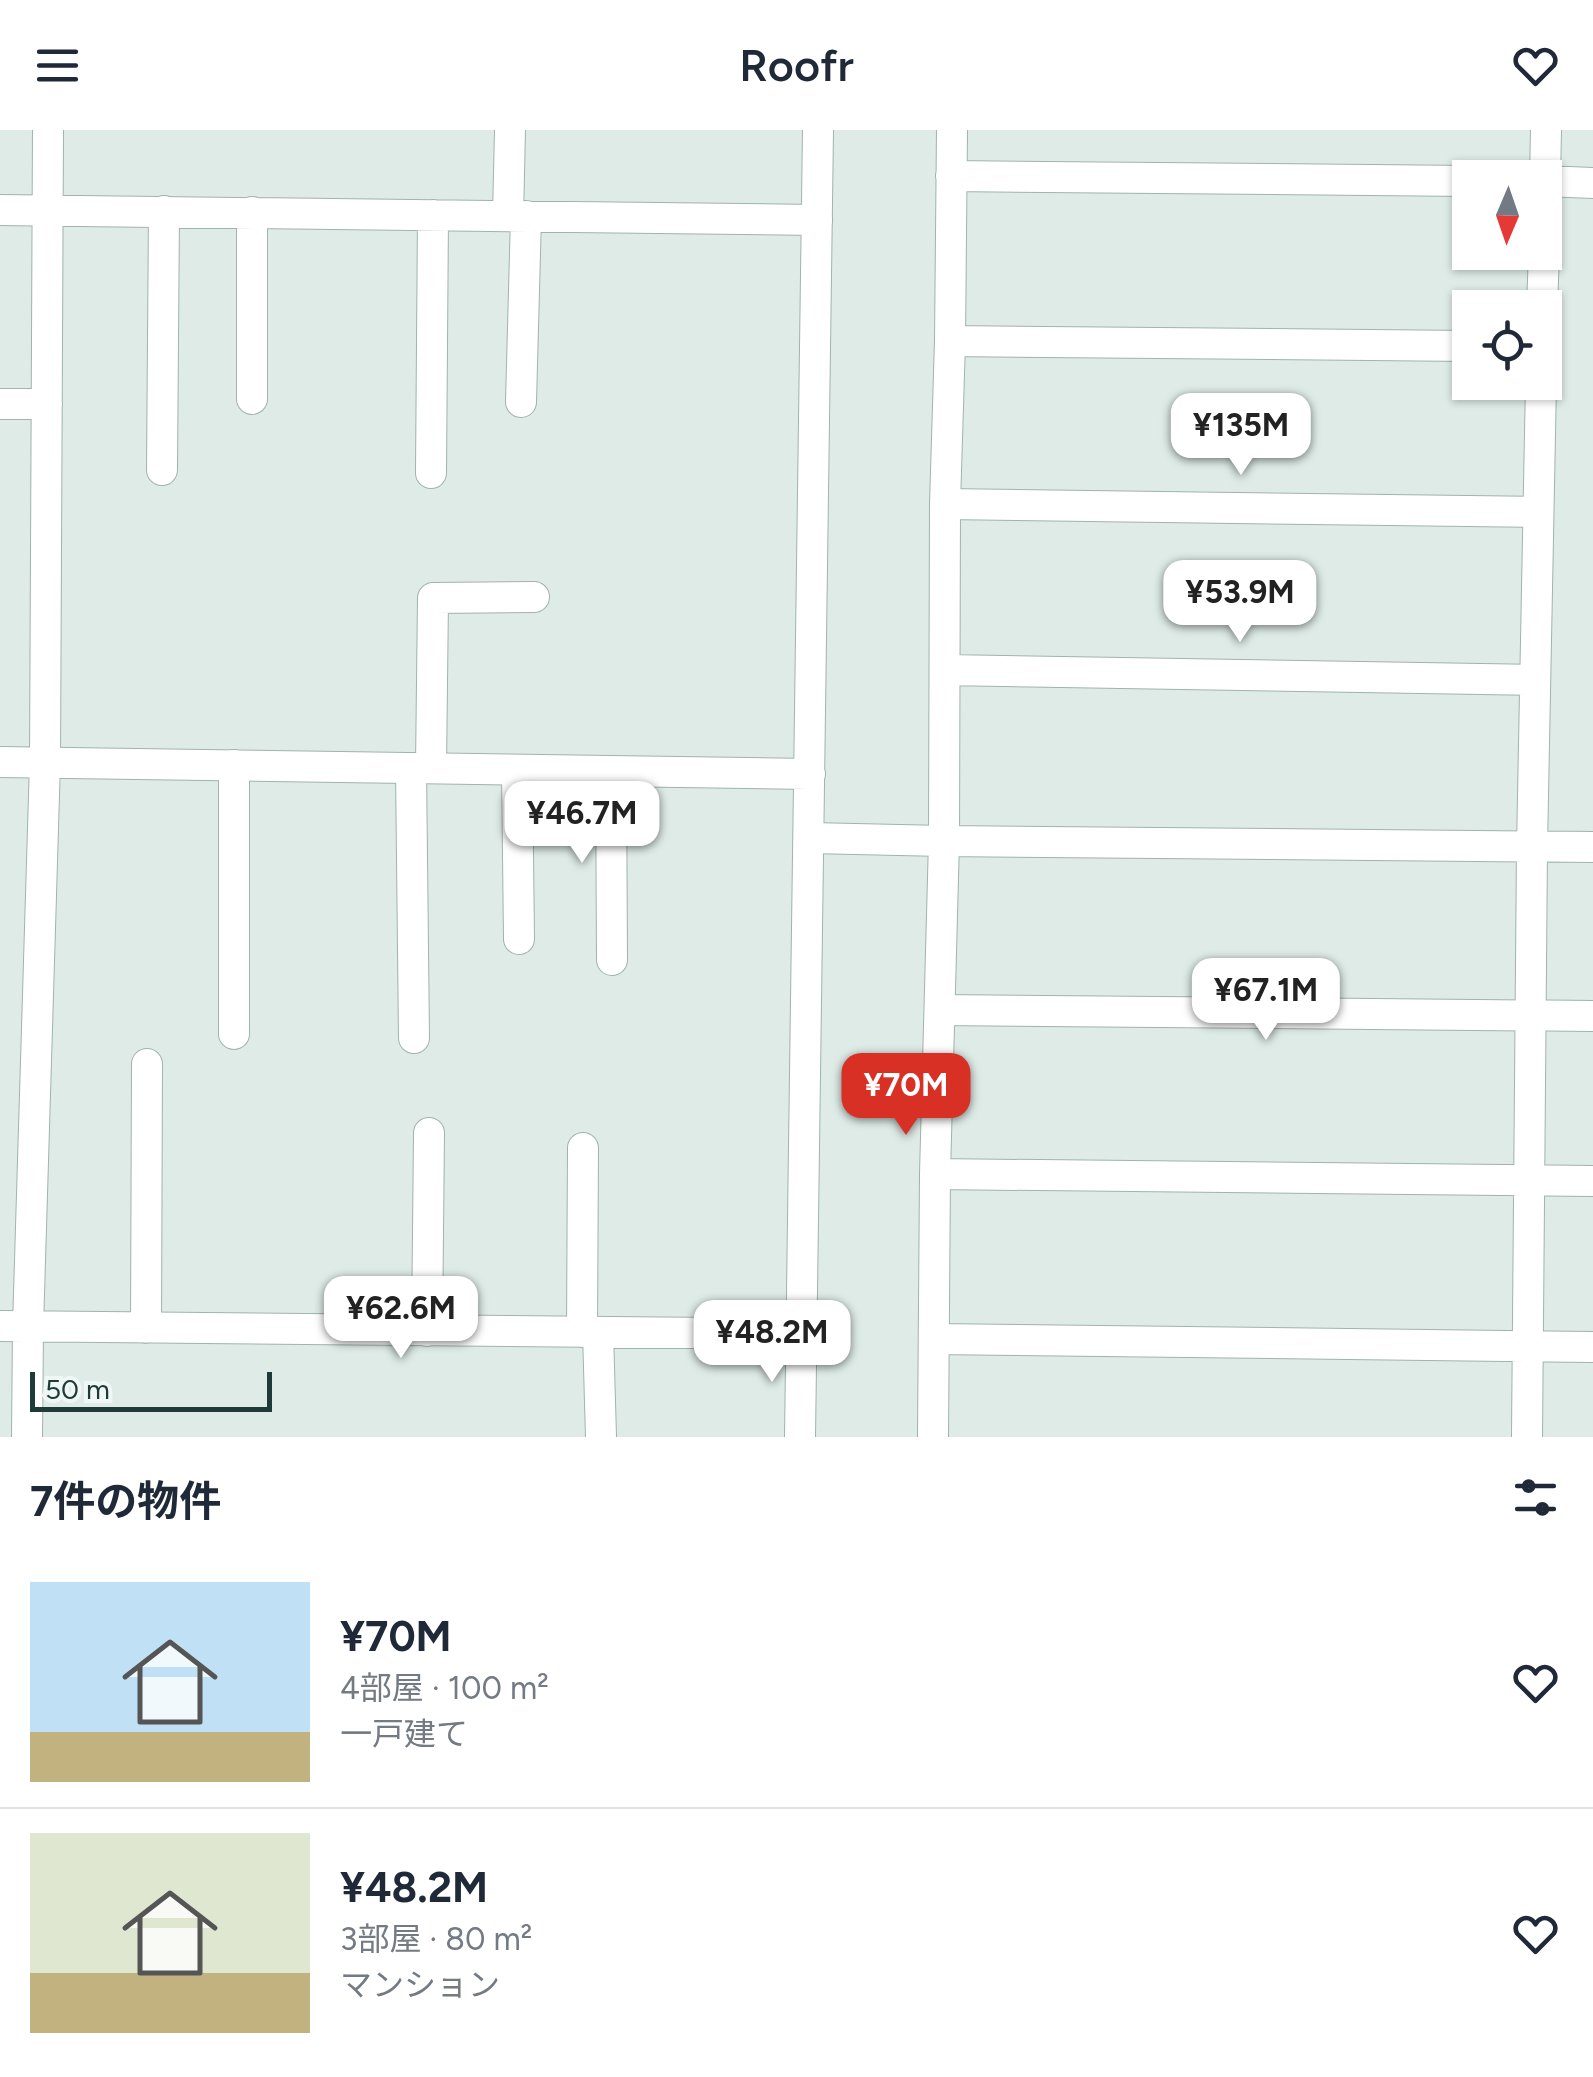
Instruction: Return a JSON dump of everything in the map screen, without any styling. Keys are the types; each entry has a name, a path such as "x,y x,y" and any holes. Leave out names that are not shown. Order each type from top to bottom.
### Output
{"street":[{"path":"27,1437 14,1326 45,762 48,130"},
{"path":"510,130 517,216 521,402"},
{"path":"800,1437 818,130"},
{"path":"933,1437 952,130"},
{"path":"1545,160 1546,130"},
{"path":"951,176 1452,180"},
{"path":"1562,180 1593,183"},
{"path":"0,210 817,220"},
{"path":"162,470 164,211"},
{"path":"252,212 252,398"},
{"path":"431,474 433,215"},
{"path":"950,341 1452,346"},
{"path":"1527,1437 1540,400"},
{"path":"0,404 47,404"},
{"path":"945,504 1537,512"},
{"path":"414,1038 421,768 432,598 534,597"},
{"path":"945,670 1534,680"},
{"path":"0,762 810,774"},
{"path":"234,765 234,1034"},
{"path":"517,770 519,939"},
{"path":"611,771 612,960"},
{"path":"810,838 1593,848"},
{"path":"940,1010 1593,1016"},
{"path":"146,1064 146,1328"},
{"path":"427,1331 429,1133"},
{"path":"583,1148 590,1332 601,1437"},
{"path":"936,1174 1593,1181"},
{"path":"14,1326 804,1334"},
{"path":"934,1339 1593,1347"}]}
